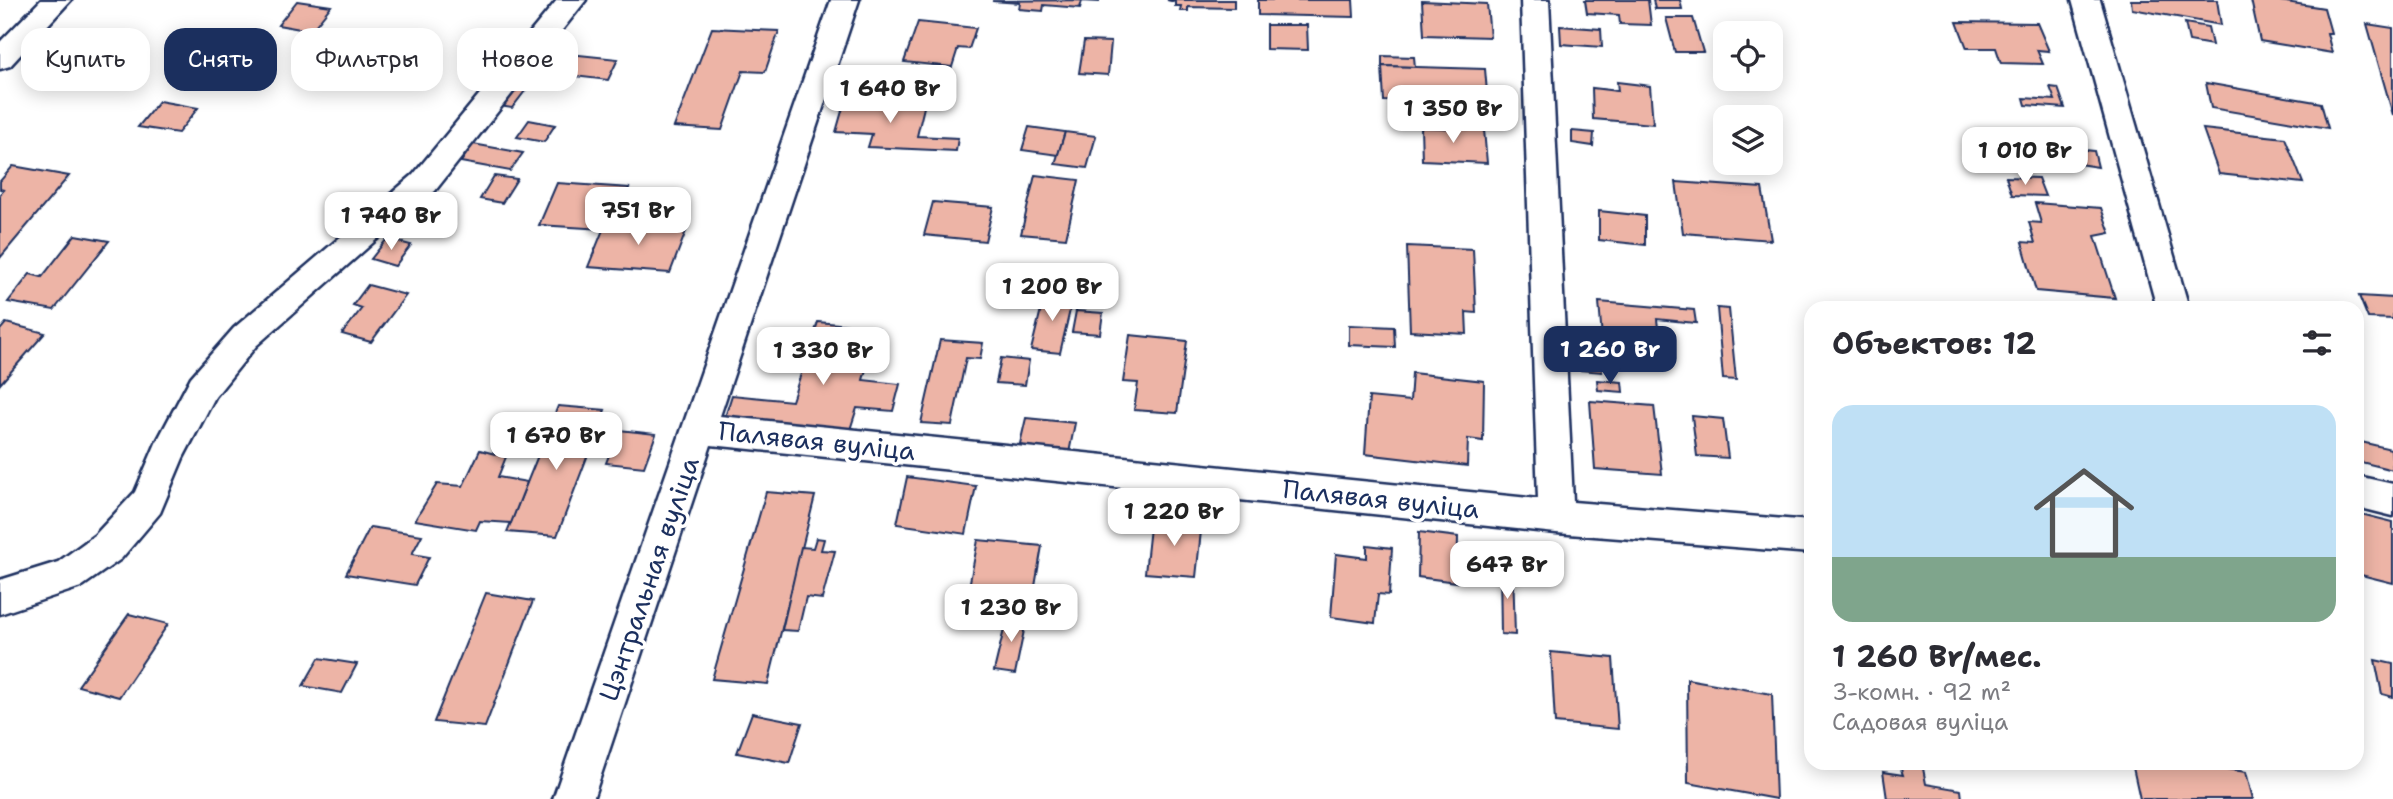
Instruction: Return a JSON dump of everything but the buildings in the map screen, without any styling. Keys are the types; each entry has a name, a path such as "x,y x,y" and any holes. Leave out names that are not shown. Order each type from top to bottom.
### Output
{"street":[{"path":"0,59 57,0"},
{"path":"0,597 68,575 108,547 148,502 168,454 203,387 245,337 424,183 572,0"},
{"name":"Цэнтральная вуліца","path":"573,799 845,0"},
{"path":"1535,0 1556,517"},
{"path":"2086,0 2171,301"},
{"name":"Палявая вуліца","path":"701,429 1556,517 1804,536"},
{"path":"2364,493 2393,500"}]}
